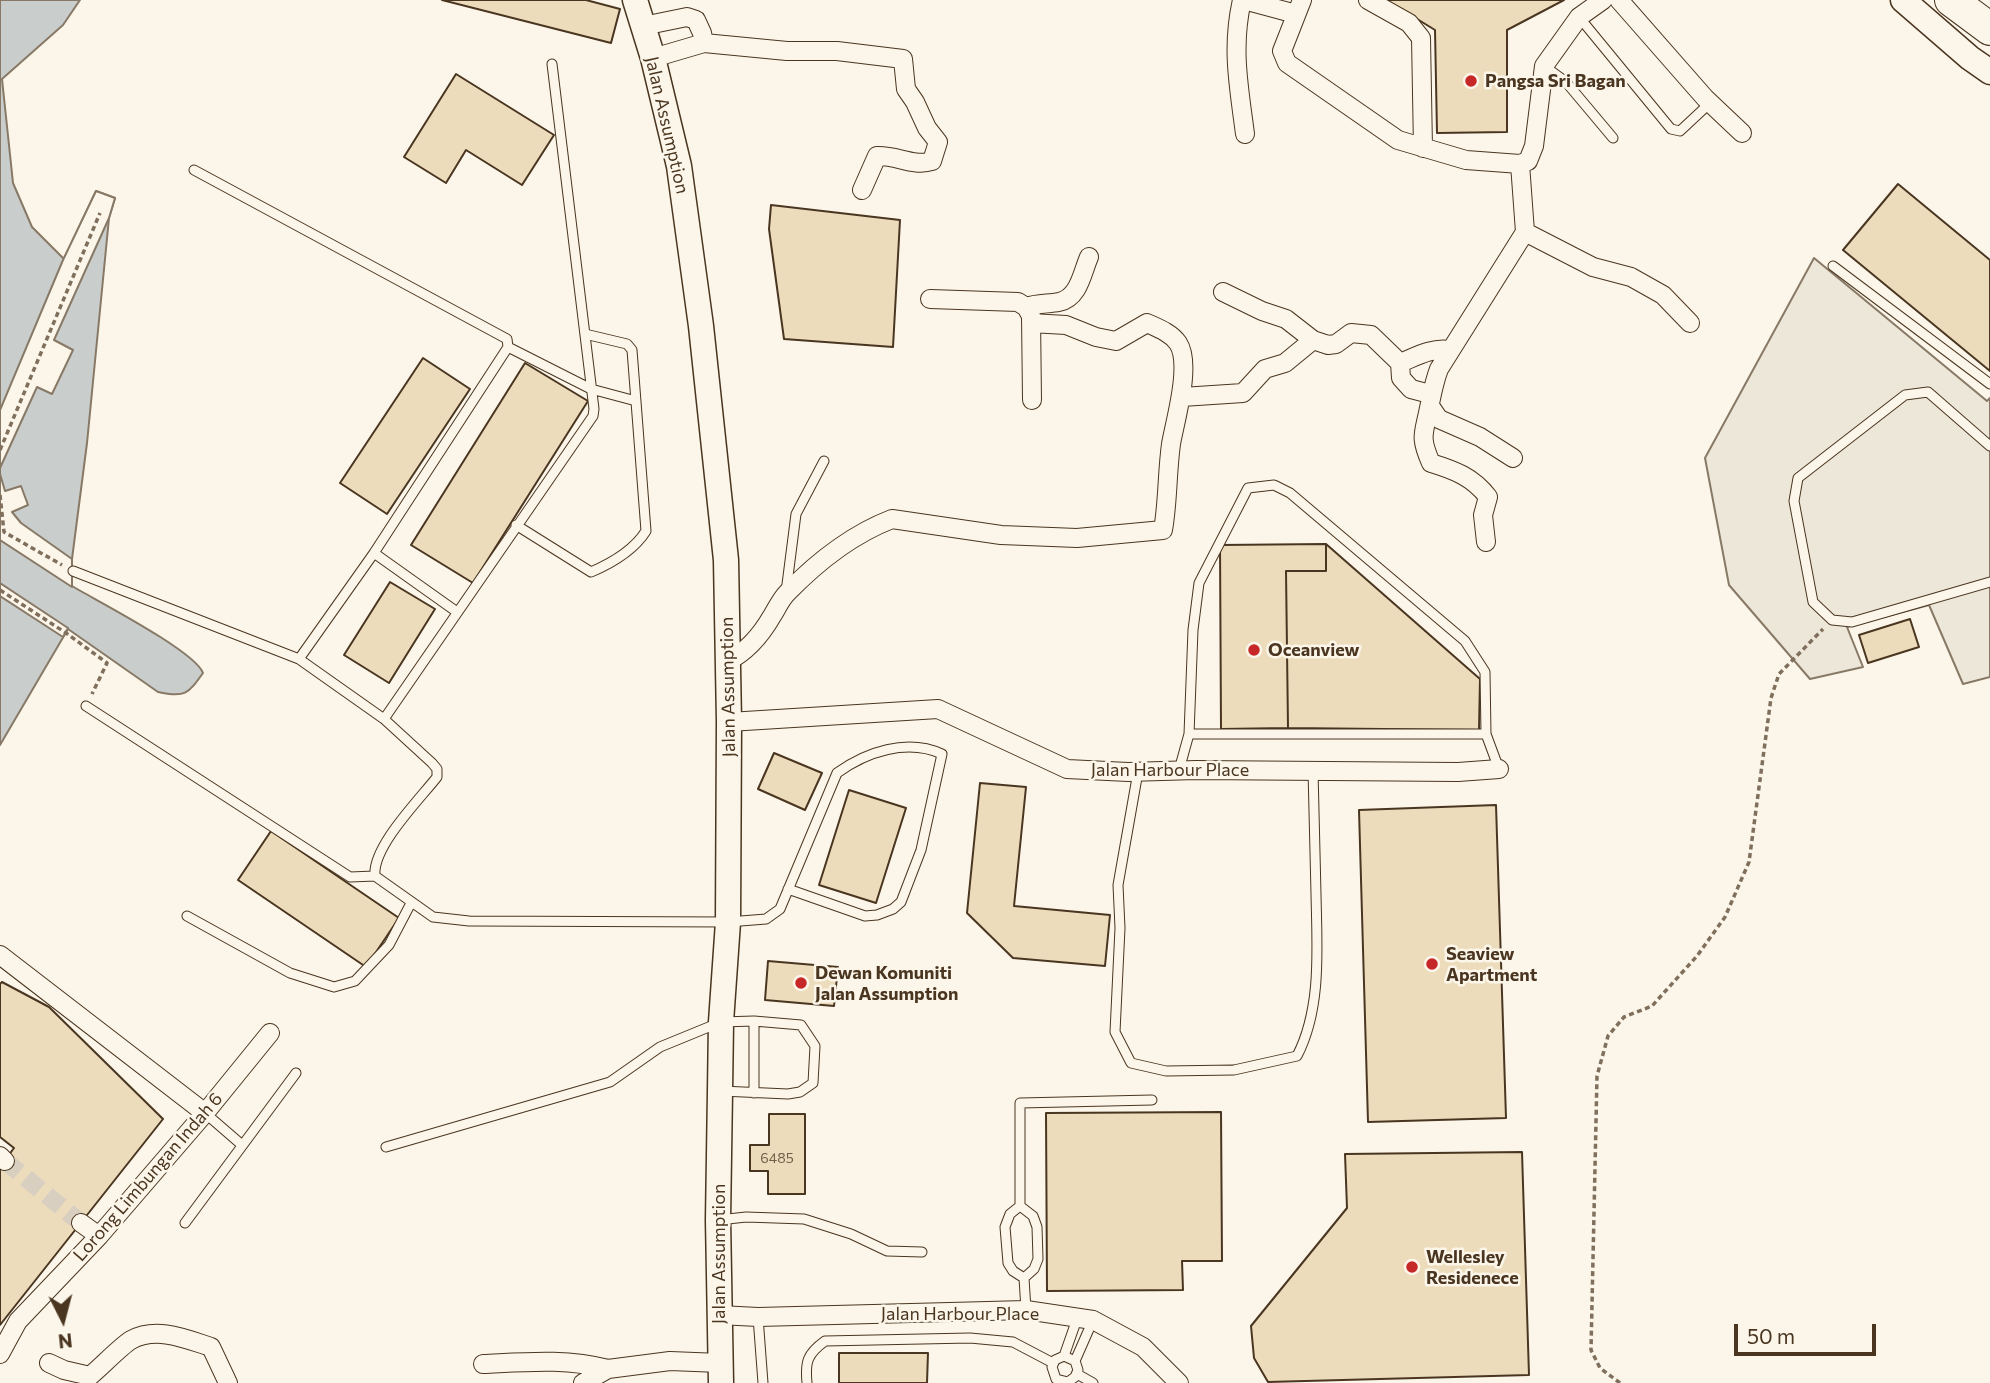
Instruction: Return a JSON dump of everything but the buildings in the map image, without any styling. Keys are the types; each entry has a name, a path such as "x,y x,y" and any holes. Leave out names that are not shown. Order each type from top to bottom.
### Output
{"highway":[{"path":"1951,0 1990,29"}],"street":[{"name":"Jalan Assumption","path":"635,0 653,58 679,166 701,326 726,560 729,722 728,922 721,1023 718,1220 721,1373"},
{"path":"1245,134 1234,52 1237,21 1243,0 1299,7 1282,51 1287,63 1398,140 1466,160 1520,164 1528,161 1534,146 1544,66 1579,17 1603,0"},
{"path":"1368,0 1409,23 1421,38 1423,148"},
{"path":"1619,0 1710,103 1742,133"},
{"path":"1903,0 1990,72"},
{"path":"643,26 687,17 696,20 704,43"},
{"path":"653,58 704,43 787,51 837,51 903,59 906,89 927,128 938,142 932,161 921,165 877,156 862,190"},
{"path":"1486,542 1483,515 1488,497 1479,485 1455,470 1431,463 1425,450 1423,430 1439,369 1525,232 1520,164"},
{"path":"1525,232 1594,267 1631,277 1663,295 1690,323"},
{"path":"1028,315 1070,298 1076,290 1088,257"},
{"path":"1223,292 1262,311 1286,319 1313,340 1328,345 1336,344 1351,333 1371,335 1400,363 1401,377 1411,389 1430,400 1439,419 1480,437 1513,457"},
{"path":"930,299 1018,302 1028,315 1032,400"},
{"path":"728,661 744,653 767,625 785,594 808,572 876,525 892,519 1001,535 1077,538 1163,530 1171,445 1182,397 1182,357 1179,344 1165,332 1147,323 1116,341 1028,315"},
{"path":"1182,397 1243,393 1265,369 1286,363 1313,340"},
{"path":"1400,363 1433,351 1450,350"},
{"name":"Jalan Harbour Place","path":"729,722 938,709 1067,769 1138,772 1458,772 1499,769"},
{"path":"0,955 205,1114"},
{"name":"Lorong Limbungan Indah 6","path":"0,1354 18,1321 99,1236 205,1114 270,1032"},
{"path":"81,1223 99,1236"},
{"name":"Jalan Harbour Place","path":"719,1315 758,1317 1026,1310 1085,1320 1143,1347 1179,1383"},
{"path":"49,1363 64,1370 90,1376 131,1340 152,1334 176,1336 211,1347 228,1383"},
{"path":"483,1364 555,1360 608,1369"},
{"path":"583,1383 608,1369 670,1361 721,1373"}],"lane":[{"path":"1579,17 1671,129 1680,131 1710,103"},
{"path":"384,719 593,416 552,64"},
{"path":"1544,66 1566,82 1613,138"},
{"path":"194,170 507,339 508,347 374,553 299,659"},
{"path":"1833,267 1990,384"},
{"path":"516,525 591,572 621,556 640,540 646,531 632,350 627,344 585,334"},
{"path":"508,347 591,389 636,401"},
{"path":"1990,446 1928,392 1905,395 1798,478 1794,501 1813,602 1832,620 1852,622 1990,582"},
{"path":"785,594 796,514 824,461"},
{"path":"1179,770 1189,734 1193,630 1199,583 1248,488 1274,485 1290,493 1465,641 1485,672 1486,734 1499,769"},
{"path":"374,553 457,612"},
{"path":"73,571 299,659 384,719 432,763 437,769 437,777 380,849 374,866 375,876"},
{"path":"86,706 350,877 375,876 433,917 469,921 728,922 766,919 780,909 788,889 837,773 856,760 907,745 942,754 921,850 901,902 893,909 865,916 788,889"},
{"path":"1189,734 1486,734"},
{"path":"1138,772 1118,885 1120,928 1115,1032 1131,1063 1166,1071 1180,1071 1234,1070 1297,1056 1306,1038 1318,941 1313,771"},
{"path":"187,916 290,972 334,988 355,981 389,945 411,903"},
{"path":"754,1021 754,1093"},
{"path":"386,1147 610,1082 660,1047 721,1023 754,1021 801,1025 815,1046 813,1083 800,1093 720,1091"},
{"path":"185,1223 296,1073"},
{"path":"1020,1206 1020,1103 1152,1100"},
{"path":"205,1114 242,1145"},
{"path":"1020,1206 1010,1214 1005,1227 1007,1263 1024,1279"},
{"path":"1020,1206 1033,1216 1037,1227 1038,1259 1034,1269 1024,1279 1026,1310"},
{"path":"718,1220 746,1217 804,1219 851,1234 887,1251 922,1252"},
{"path":"758,1317 764,1383"},
{"path":"1053,1363 1064,1356 1085,1320"},
{"path":"1077,1374 1075,1361 1085,1320"},
{"path":"807,1383 806,1364 814,1349 825,1341 970,1338 1013,1342 1053,1363"},
{"path":"1064,1356 1075,1361"},
{"path":"1053,1363 1053,1375 1060,1381 1068,1382 1077,1374"},
{"path":"1077,1374 1093,1383"}],"path":[{"path":"0,450 100,213"},
{"path":"0,495 4,532 73,571"},
{"path":"0,590 107,663 86,706"},
{"path":"1620,1383 1600,1368 1591,1350 1597,1076 1608,1036 1624,1017 1652,1006 1697,956 1725,917 1749,862 1771,698 1779,674 1832,620"}],"shaded area":[{"path":"0,0 80,0 63,25 2,79 13,183 32,227 64,259 96,191 115,198 109,218 87,443 72,559 72,586 165,640 183,652 203,673 185,693 174,695 158,692 68,629 0,745"},
{"path":"1814,258 1987,401 1990,398 1990,677 1963,684 1929,605 1847,627 1863,667 1810,679 1729,585 1705,458"}],"pier":[{"path":"96,191 115,198 109,218 54,340 73,350 52,394 37,387 0,468 0,410 63,260"},
{"path":"0,474 5,491 21,486 28,505 12,512 21,523 72,559 72,587 0,540"},
{"path":"0,583 68,628 63,637 0,596"}],"tunnel":[{"path":"5,1161 81,1223"}],"place":[{"name":"Pangsa Sri Bagan","path":"1471,81"},
{"name":"Oceanview","path":"1254,650"},
{"name":"Seaview Apartment","path":"1432,964"},
{"name":"Dewan Komuniti Jalan Assumption","path":"801,983"},
{"name":"Wellesley Residenece","path":"1412,1267"}]}
